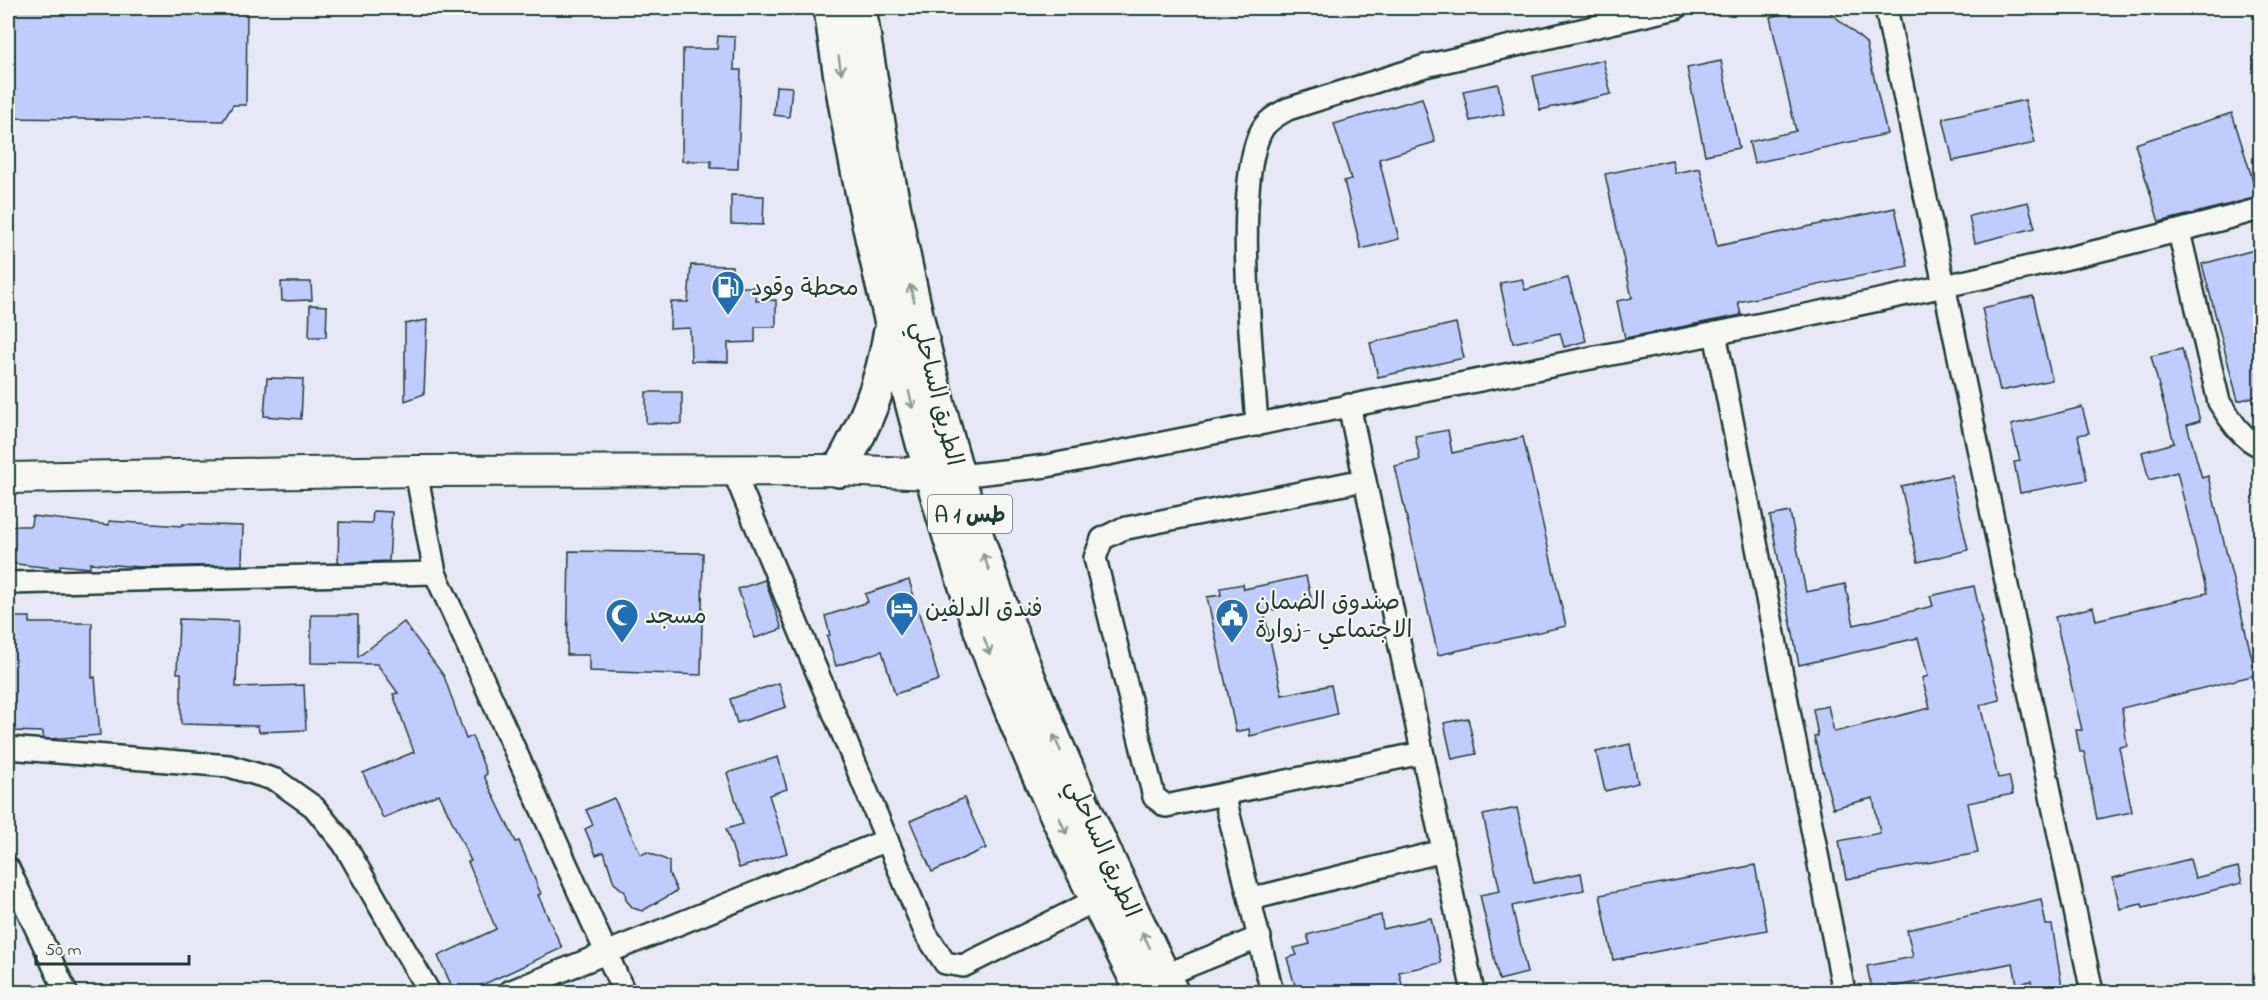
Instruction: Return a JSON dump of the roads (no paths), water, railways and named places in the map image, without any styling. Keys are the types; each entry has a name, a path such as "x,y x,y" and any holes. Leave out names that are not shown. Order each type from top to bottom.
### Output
{"highway":[{"name":"الطريق الساحلي","path":"831,8 855,157 892,325 944,474 981,548 1048,723 1159,987"},
{"name":"الطريق الساحلي","path":"859,8 944,474 996,670 1096,900 1159,987"},
{"path":"839,470 859,436 875,401 886,364 892,325"}],"street":[{"path":"1257,425 1246,234 1252,162 1257,142 1269,121 1288,109 1425,66 1676,8"},
{"path":"1886,8 1942,287 2092,993"},
{"path":"8,478 416,471 839,470 944,474 1023,470 1942,287 2179,232 2260,209"},
{"path":"2179,232 2219,402 2235,426 2253,443 2260,446"},
{"path":"1715,333 1844,993"},
{"path":"1349,405 1473,993"},
{"path":"733,470 926,934 945,963 963,966 1096,900"},
{"path":"416,471 435,573 624,993"},
{"path":"1365,480 1122,529 1102,539 1095,558 1154,797 1166,806 1422,753"},
{"path":"8,583 435,573"},
{"path":"8,748 229,766 276,780 314,807 344,844 429,993"},
{"path":"1224,794 1272,993"},
{"path":"509,993 887,840"},
{"path":"1251,899 1443,851"},
{"path":"8,868 66,993"},
{"path":"1159,987 1260,938"}],"place":[{"name":"محطة وقود","path":"728,316"},
{"name":"فندق الدلفين","path":"902,637"},
{"name":"مسجد","path":"622,644"},
{"name":"صندوق الضمان الاجتماعي -زوارة","path":"1232,644"}]}
